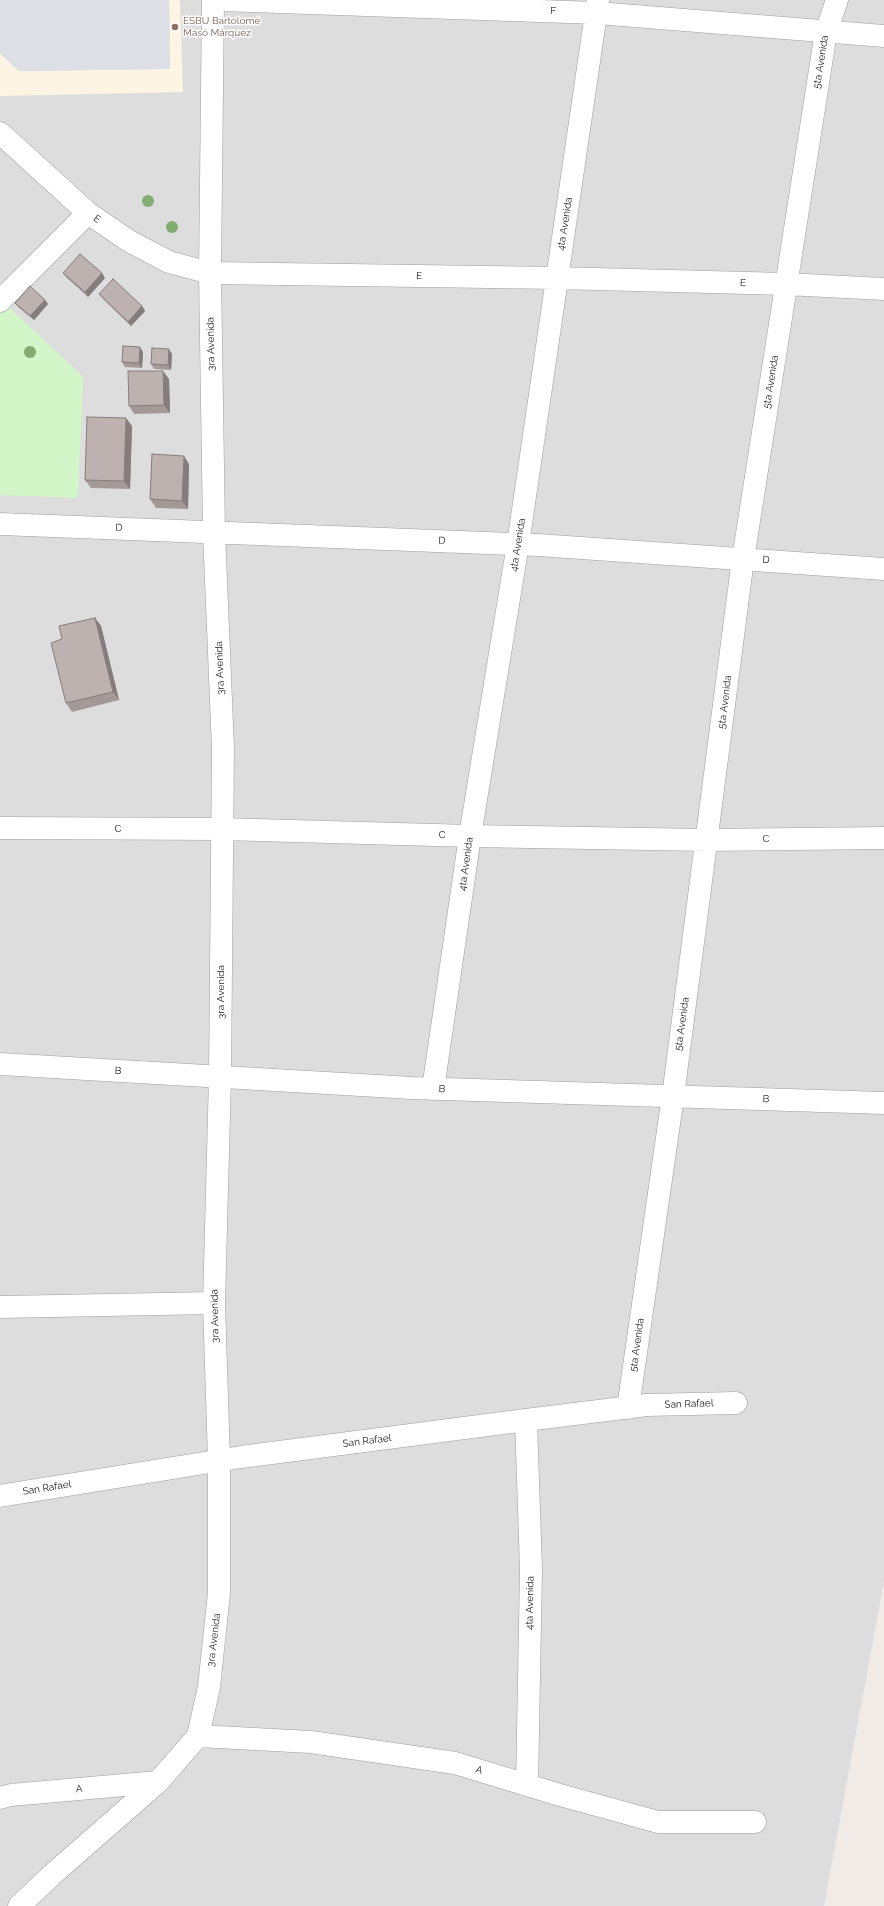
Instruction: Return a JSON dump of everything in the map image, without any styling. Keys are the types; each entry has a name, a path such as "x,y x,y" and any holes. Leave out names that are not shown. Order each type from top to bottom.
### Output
{"street":[{"name":"3ra Avenida","path":"19,1906 54,1873 158,1782 198,1736 208,1688 219,1593 219,1460 214,1303 220,1077 223,749 214,532 210,273 213,0"},
{"name":"F","path":"221,0 597,6 826,32 884,36"},
{"name":"5ta Avenida","path":"628,1408 673,1096 743,558 826,32 837,0"},
{"name":"4ta Avenida","path":"433,1089 470,836 518,544 597,6"},
{"name":"E","path":"0,133 88,213 129,241 169,262 210,273 557,278 786,284 884,289"},
{"path":"0,301 88,213"},
{"name":"D","path":"0,524 518,544 743,558 884,569"},
{"name":"C","path":"0,828 222,829 470,836 707,840 884,838"},
{"name":"B","path":"0,1064 433,1089 884,1103"},
{"path":"0,1307 214,1303"},
{"name":"San Rafael","path":"0,1496 219,1460 526,1420 647,1405 736,1403"},
{"name":"4ta Avenida","path":"526,1420 531,1570 527,1785"},
{"name":"A","path":"198,1736 312,1742 447,1762 658,1822 755,1822"},
{"name":"A","path":"0,1798 11,1795 158,1782"}],"shaded area":[{"path":"0,0 884,0 884,1581 824,1906 0,1906"},
{"path":"0,0 169,0 170,69 19,71 0,53"},
{"name":"ESBU Bartolomé Masó Márquez","path":"169,0 180,0 183,92 0,96 0,53 19,71 170,69"}],"green space":[{"path":"7,305 83,377 78,498 0,495 0,312"}],"building":[{"path":"80,254 102,273 85,292 63,273"},
{"path":"113,279 142,306 128,322 99,294"},
{"path":"30,286 45,300 30,316 15,303"},
{"path":"123,346 140,347 139,363 122,362"},
{"path":"152,348 169,349 168,365 151,364"},
{"path":"128,371 163,371 164,405 129,406"},
{"path":"87,417 126,418 124,481 85,480"},
{"path":"152,454 184,456 182,501 150,499"},
{"path":"95,618 113,692 66,703 51,643 62,639 59,626"}],"place":[{"name":"ESBU Bartolomé Masó Márquez","path":"175,27"}]}
